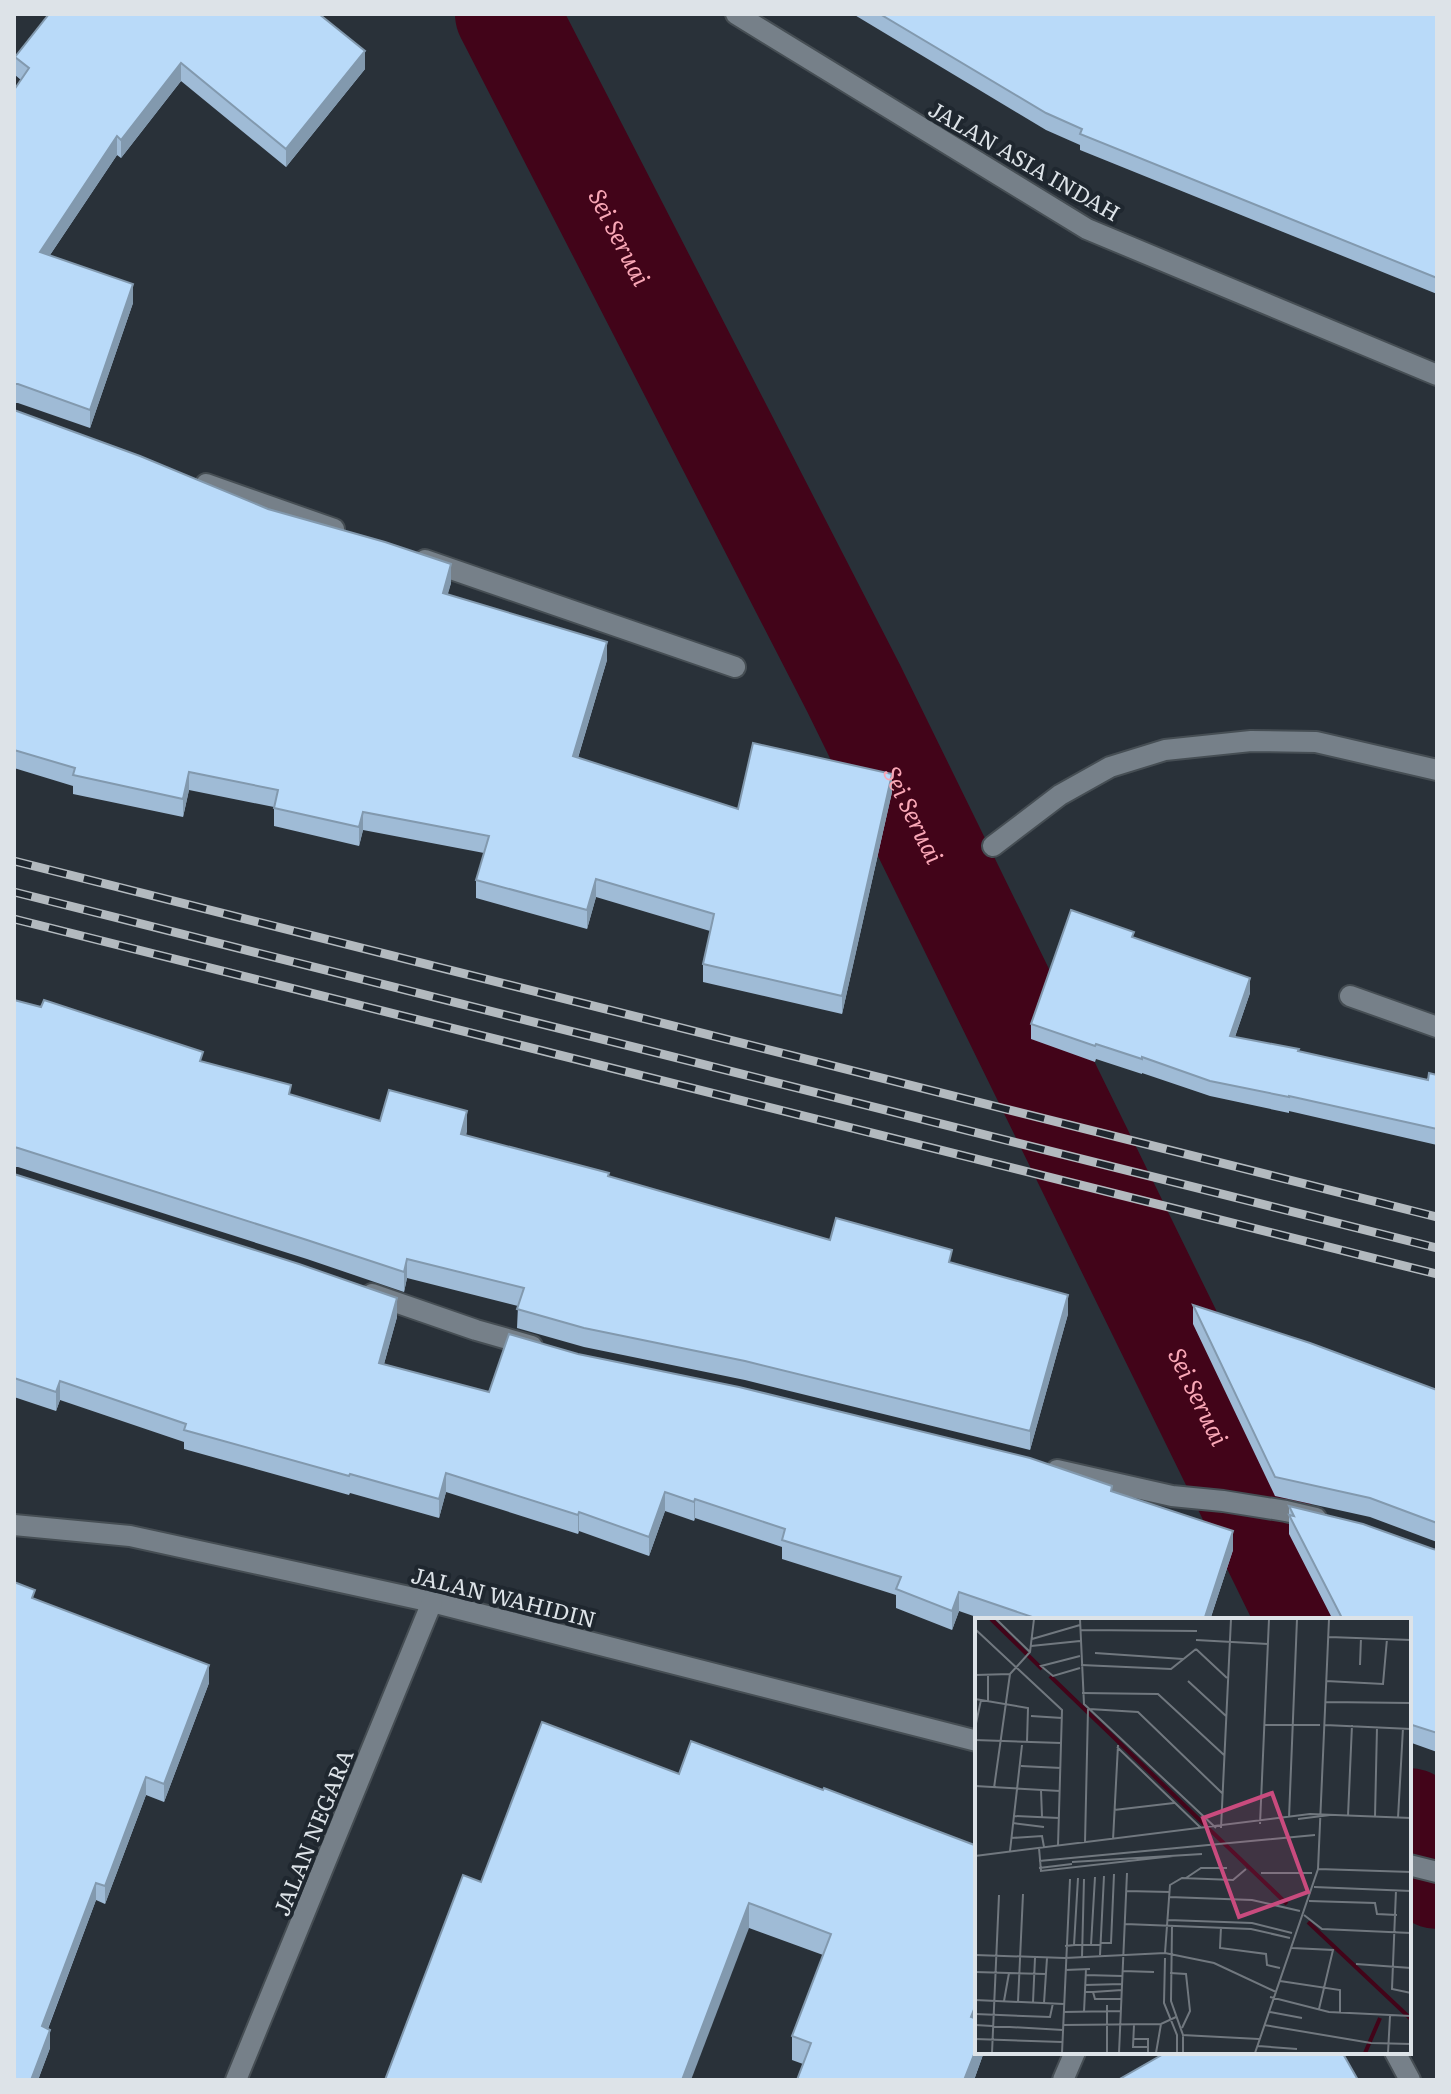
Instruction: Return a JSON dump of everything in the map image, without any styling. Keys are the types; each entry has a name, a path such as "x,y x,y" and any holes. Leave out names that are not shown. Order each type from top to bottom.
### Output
{"street":[{"name":"JALAN ASIA INDAH","path":"736,14 1087,229 1437,375"},
{"path":"192,480 358,537"},
{"path":"403,553 735,667"},
{"path":"993,846 1060,795 1110,767 1165,750 1251,741 1316,742 1437,770"},
{"path":"1350,996 1437,1027"},
{"path":"346,1286 476,1330 551,1351"},
{"path":"1038,1466 1172,1496 1286,1511 1340,1524"},
{"name":"JALAN WAHIDIN","path":"14,1525 130,1536 432,1602 975,1740"},
{"name":"JALAN NEGARA","path":"236,2080 432,1602"},
{"path":"1411,1866 1437,1872"},
{"path":"1063,2080 1074,2054"},
{"path":"1396,2054 1410,2080"}],"building":[{"path":"49,14 319,14 365,51 286,149 181,63 121,140 117,136 40,252 133,284 90,410 14,384 14,90 29,68 15,57"},
{"path":"880,14 1437,14 1437,278 1080,134 1082,129 1046,113"},
{"path":"14,410 140,456 268,509 451,564 443,593 607,642 573,756 738,809 753,743 892,774 842,996 703,964 714,914 596,879 587,910 476,880 489,836 363,812 359,827 274,808 278,790 189,772 183,799 73,775 75,768 14,750"},
{"path":"1071,910 1134,932 1132,937 1250,978 1230,1036 1428,1080 1429,1073 1437,1075 1437,1129 1210,1081 1031,1024"},
{"path":"14,1000 41,1007 44,1000 203,1052 200,1061 291,1085 289,1094 380,1121 389,1090 467,1111 461,1134 609,1173 608,1176 830,1240 836,1218 952,1250 949,1262 1068,1295 1030,1431 745,1361 584,1328 517,1309 524,1288 407,1259 404,1272 14,1147"},
{"path":"14,1174 397,1298 379,1363 489,1392 509,1334 578,1354 739,1387 1030,1458 1112,1486 1111,1491 1233,1531 1205,1618 1035,1618 959,1592 952,1611 896,1589 901,1577 782,1540 785,1529 695,1499 694,1502 665,1492 649,1537 579,1512 578,1515 446,1473 439,1499 184,1430 186,1424 60,1381 56,1392 14,1378"},
{"path":"1193,1305 1310,1343 1437,1390 1437,1523 1370,1498 1275,1477"},
{"path":"1289,1506 1363,1524 1437,1550 1437,1733 1411,1725 1411,1618 1342,1618 1289,1515 1294,1516"},
{"path":"14,1582 35,1590 32,1598 209,1665 164,1784 146,1777 105,1886 96,1883 42,2026 50,2030 31,2080 14,2080"},
{"path":"542,1722 679,1774 691,1741 975,1845 975,2007 971,2017 975,2018 975,2052 964,2080 797,2080 811,2043 792,2036 831,1934 749,1903 682,2080 385,2080 463,1875 481,1882"},
{"path":"1164,2054 1343,2054 1358,2080 1118,2080"}],"waterway":[{"name":"Sei Seruai","path":"507,14 854,689 1309,1618"},
{"name":"Sei Seruai","path":"1411,1824 1437,1877"}],"railway":[{"path":"14,861 1437,1217"},
{"path":"14,892 1437,1248"},
{"path":"14,919 1437,1274"}]}
